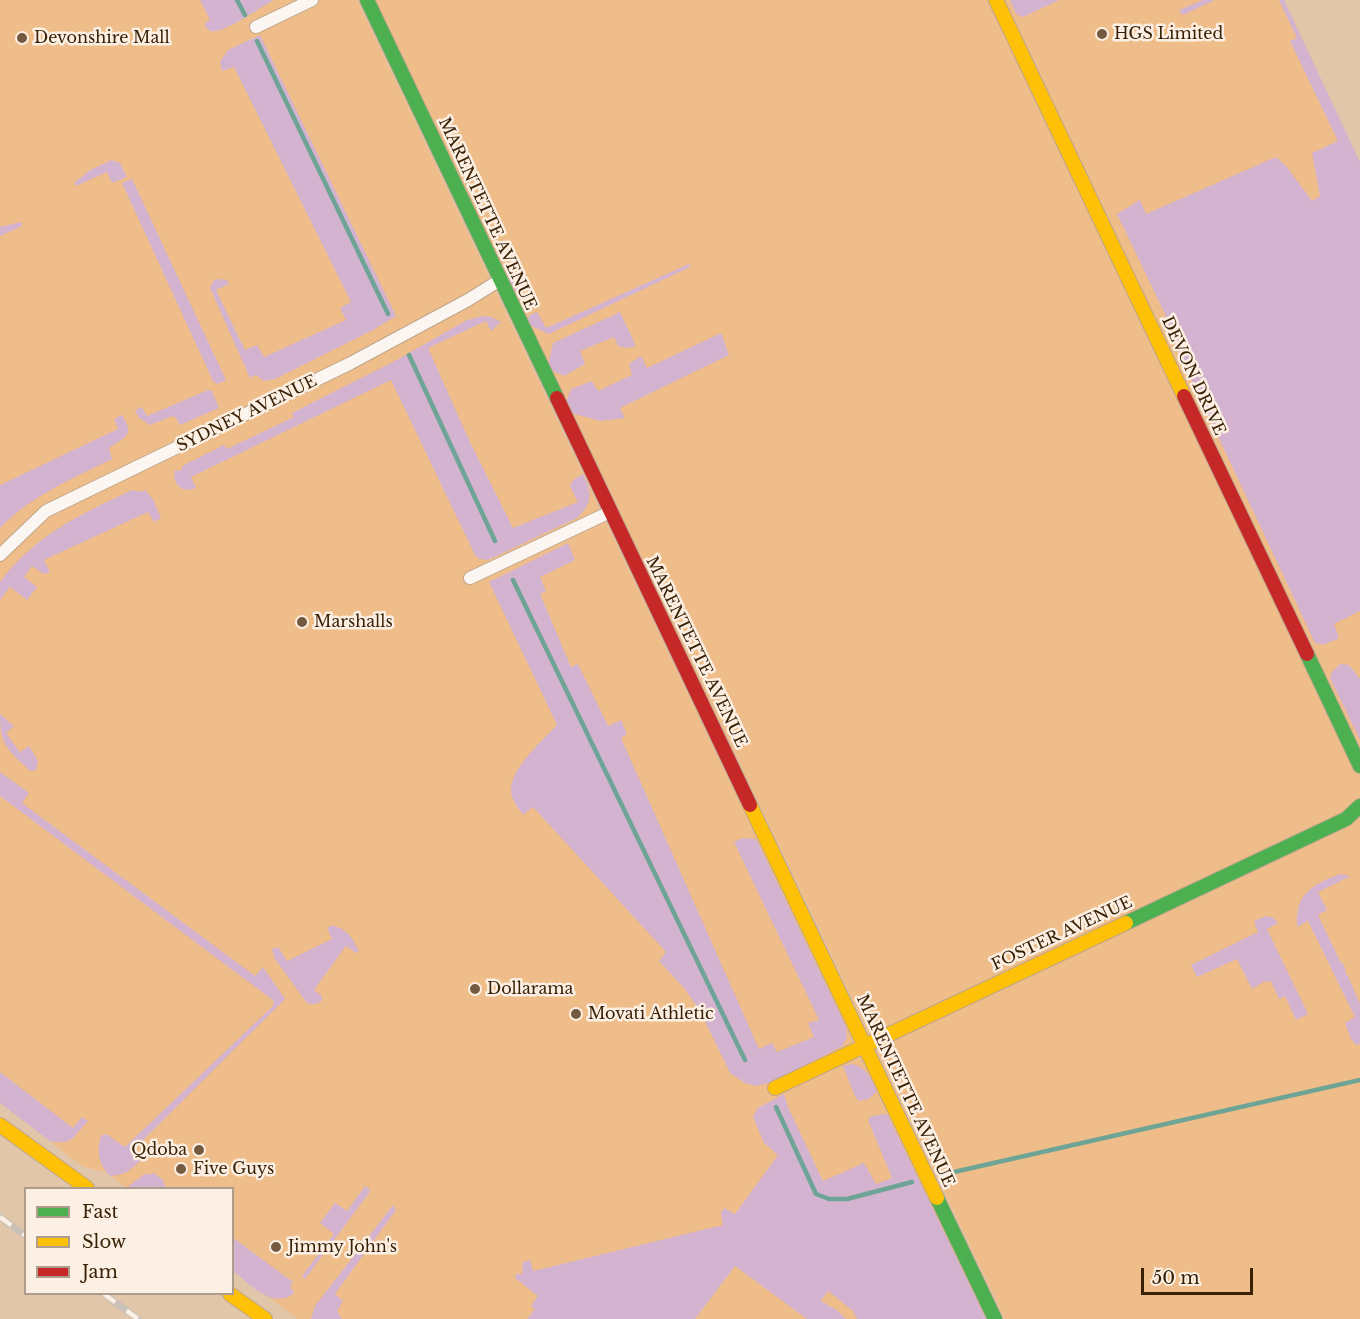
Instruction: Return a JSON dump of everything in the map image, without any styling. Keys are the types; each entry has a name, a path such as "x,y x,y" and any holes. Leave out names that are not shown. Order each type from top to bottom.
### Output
{"street":[{"path":"256,27 312,0"},
{"name":"MARENTETTE AVENUE","path":"367,0 995,1319"},
{"name":"DEVON DRIVE","path":"996,0 1360,766"},
{"name":"SYDNEY AVENUE","path":"0,555 46,511 349,364 468,300 500,280"},
{"path":"470,578 610,512"},
{"name":"FOSTER AVENUE","path":"775,1088 1346,819 1360,806"},
{"path":"0,1125 86,1187"},
{"path":"233,1295 265,1319"}],"shaded area":[{"path":"0,0 357,0 986,1319 298,1319 234,1272 234,1187 125,1187 107,1173 82,1166 0,1103"},
{"path":"200,0 274,0 233,25 210,31 204,24 210,20"},
{"path":"375,0 1284,0 1360,162 1360,1319 1005,1319"},
{"path":"1010,0 1059,0 1023,17 1016,14"},
{"path":"1203,0 1215,0 1183,15 1179,10"},
{"path":"1279,0 1284,0 1360,162 1360,611 1334,624 1339,638 1323,645 1315,643 1163,319 1166,316 1117,214 1140,200 1146,214 1276,157 1287,167 1312,201 1320,196 1312,153 1338,141 1290,41 1297,38"},
{"path":"260,35 396,316 275,379 264,381 256,375 250,378 210,288 213,281 227,280 229,284 216,290 245,350 257,345 264,357 346,320 340,308 351,302 234,67 222,71 220,62 228,50"},
{"path":"112,160 120,163 127,177 112,183 107,172 76,186 74,183 90,170"},
{"path":"132,179 226,380 217,384 213,381 122,183"},
{"path":"21,222 22,226 0,236 0,227"},
{"path":"689,264 690,267 549,334 529,325 527,321 530,315 537,312 546,328"},
{"path":"523,268 530,285 513,291 507,279"},
{"path":"620,312 636,346 627,348 618,346 614,337 580,351 585,364 564,376 551,370 548,365 553,343"},
{"path":"482,316 501,322 491,331 486,321 428,348 469,440 513,528 578,502 570,486 573,480 583,474 589,498 586,507 577,518 488,560 479,559 475,555 391,380 191,477 196,488 182,489 175,480 175,470 180,471 184,465 224,445 227,449 294,417 292,413 393,362 467,320"},
{"path":"721,333 729,355 620,408 625,418 600,421 571,413 566,402 571,389 592,381 598,391 632,375 629,364 641,356 647,368"},
{"path":"208,390 212,391 219,408 180,425 172,416 150,425 139,418 135,410 142,407 147,416"},
{"path":"122,415 128,432 109,448 112,459 39,497 12,516 0,528 0,485 118,429 114,419"},
{"path":"144,489 153,499 161,518 154,522 148,512 44,560 49,573 44,574 32,566 24,577 37,587 27,600 10,587 0,600 0,582 28,551 77,517 132,490 143,492"},
{"path":"568,543 575,560 540,577 546,591 540,594 571,667 578,664 608,726 621,720 627,734 621,738 759,1049 772,1043 777,1052 814,1037 808,1023 819,1020 734,842 743,838 756,839 846,1027 847,1038 842,1046 772,1082 756,1086 745,1083 730,1073 700,1011 684,988 659,961 666,952 533,807 523,815 512,797 512,782 521,764 557,725 489,582"},
{"path":"1340,664 1349,665 1360,679 1360,740 1330,678 1332,672"},
{"path":"0,714 14,726 6,733 20,752 29,746 38,761 36,770 30,771 7,747 0,725"},
{"path":"0,772 29,793 22,803 255,976 263,967 285,999 133,1150 141,1160 124,1173 110,1176 103,1168 99,1152 101,1136 106,1134 125,1147 273,1006 274,1001 0,796"},
{"path":"1340,874 1351,876 1318,892 1327,910 1318,915 1343,963 1360,1004 1360,1044 1356,1045 1345,1023 1355,1017 1308,921 1297,927 1297,915 1302,898 1321,882"},
{"path":"1266,916 1274,918 1278,923 1267,929 1308,1014 1296,1020 1285,996 1279,999 1271,981 1265,981 1252,989 1237,959 1197,977 1191,965 1258,932 1254,921"},
{"path":"332,925 349,935 359,951 356,953 346,946 314,990 322,996 322,1000 315,1004 307,1003 275,959 272,949 278,947 287,961 332,939 327,928"},
{"path":"852,1064 865,1071 877,1091 869,1099 859,1101 855,1096 843,1066"},
{"path":"0,1072 73,1128 82,1117 88,1121 72,1139 65,1142 51,1142 0,1103"},
{"path":"784,1094 823,1181 864,1163 876,1184 892,1178 868,1120 871,1116 887,1114 986,1319 857,1319 853,1311 828,1291 821,1301 837,1310 846,1319 807,1319 735,1266 695,1319 527,1319 535,1309 531,1306 538,1296 515,1278 516,1274 522,1274 523,1262 530,1260 533,1271 723,1225 721,1213 724,1208 735,1214 778,1155 764,1143 753,1117 758,1108"},
{"path":"146,1173 148,1175 154,1173 163,1180 167,1187 127,1187"},
{"path":"365,1186 370,1189 369,1193 305,1279 302,1276 334,1234 320,1223 335,1203 347,1211"},
{"path":"393,1205 396,1210 335,1294 343,1301 337,1311 342,1319 311,1319 315,1306"},
{"path":"234,1238 293,1282 290,1286 294,1293 286,1298 278,1299 254,1288 234,1272"}],"waterway":[{"path":"237,0 245,15"},
{"path":"257,41 388,314"},
{"path":"409,355 495,541"},
{"path":"513,580 745,1060"},
{"path":"954,1172 1360,1080"},
{"path":"776,1107 816,1194 829,1199 847,1199 912,1182"}],"railway":[{"path":"0,1217 24,1235"},
{"path":"105,1295 138,1319"}],"traffic: fast":[{"path":"367,0 557,398"},
{"path":"1307,654 1360,766"},
{"path":"1126,923 1346,819 1360,806"},
{"path":"937,1198 995,1319"}],"traffic: slow":[{"path":"996,0 1184,396"},
{"path":"750,805 937,1198"},
{"path":"775,1088 1126,923"},
{"path":"0,1125 86,1187"},
{"path":"231,1295 265,1319"}],"traffic: jam":[{"path":"1184,396 1307,654"},
{"path":"557,398 750,805"}],"place":[{"name":"HGS Limited","path":"1102,34"},
{"name":"Devonshire Mall","path":"22,38"},
{"name":"Marshalls","path":"302,622"},
{"name":"Dollarama","path":"475,989"},
{"name":"Movati Athletic","path":"576,1014"},
{"name":"Qdoba","path":"199,1150"},
{"name":"Five Guys","path":"181,1169"},
{"name":"Jimmy John's","path":"276,1247"}]}
